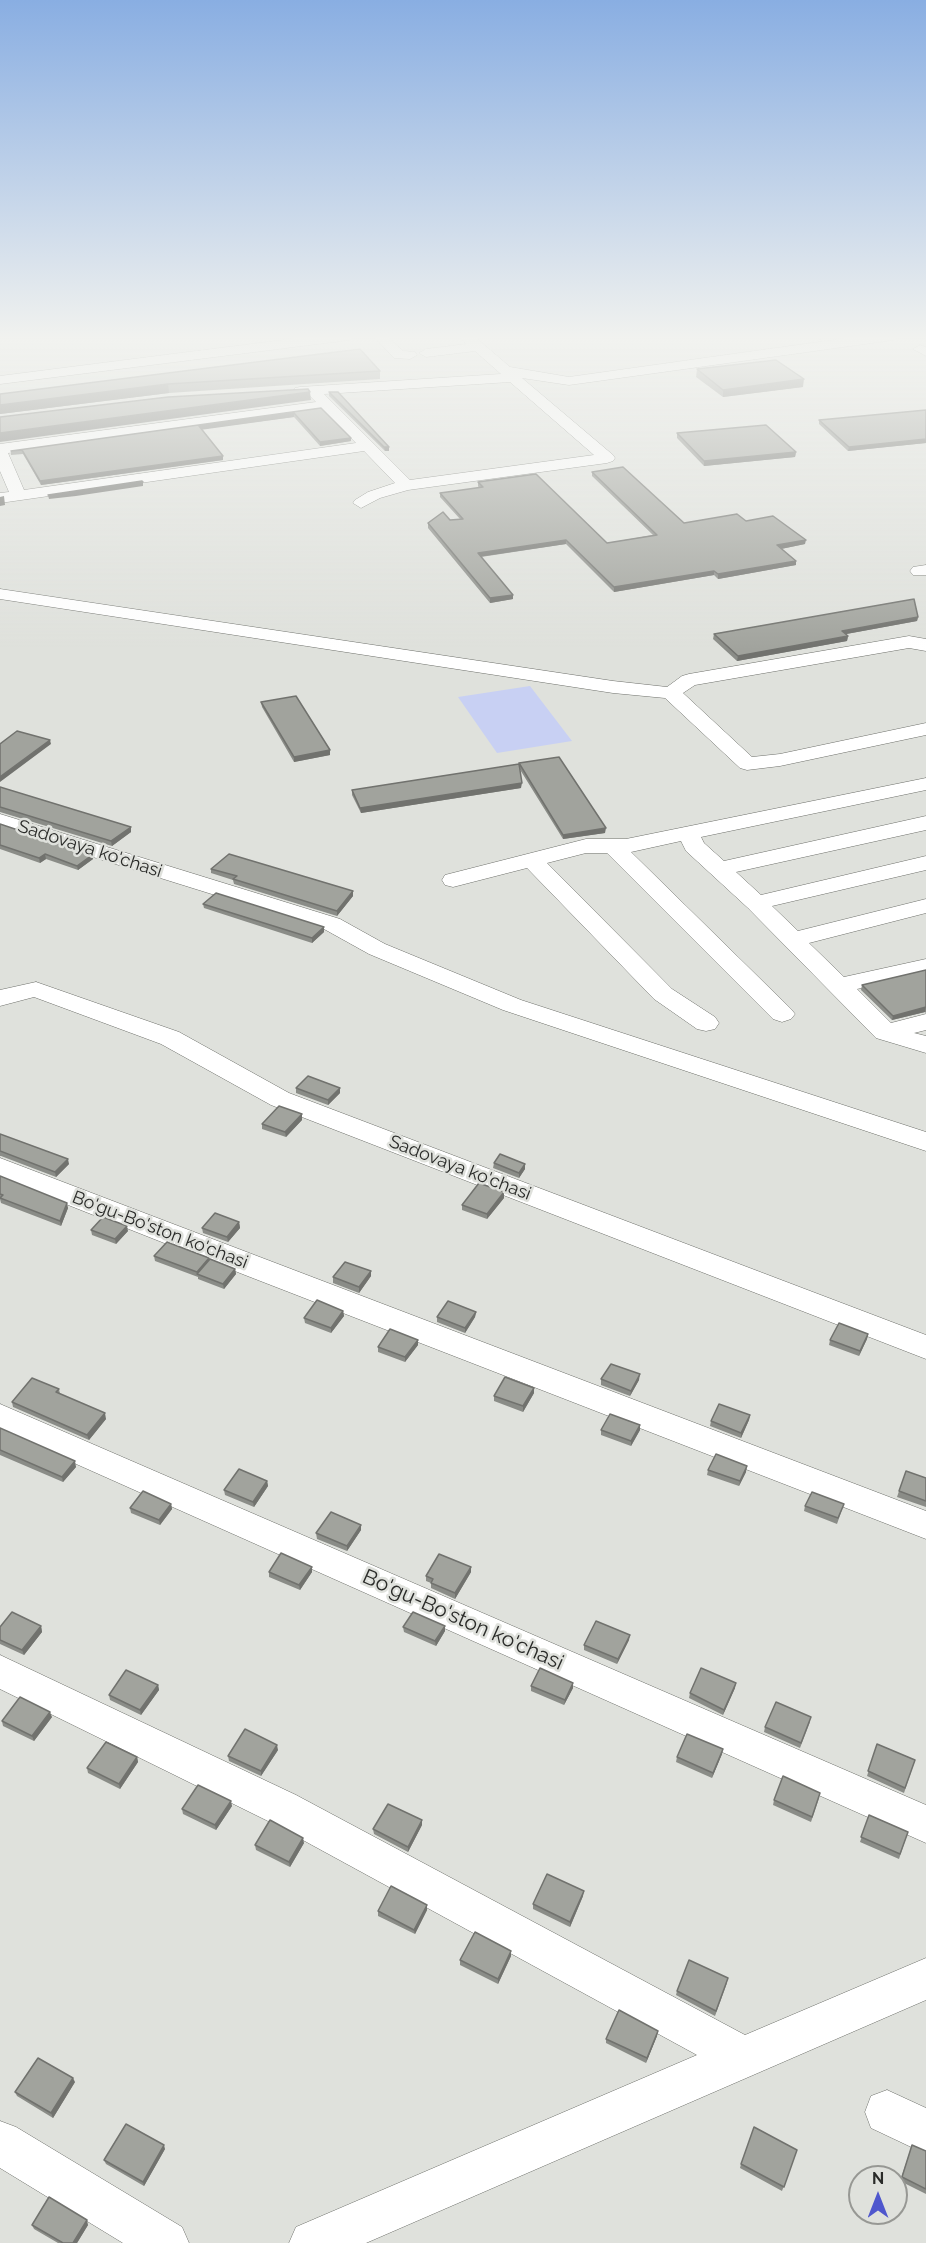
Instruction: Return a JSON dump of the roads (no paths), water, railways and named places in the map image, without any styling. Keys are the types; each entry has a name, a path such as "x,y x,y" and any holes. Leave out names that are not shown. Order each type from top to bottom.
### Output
{"street":[{"path":"18,495 0,450 68,441"},
{"path":"362,441 406,485"},
{"path":"361,503 374,495 406,485 608,458 588,441"},
{"path":"0,498 367,446"},
{"path":"0,594 601,685 671,693 747,764 780,760 926,729"},
{"path":"671,693 689,680 909,642 926,645"},
{"path":"453,880 586,846 626,846 926,784"},
{"name":"Sadovaya ko'chasi","path":"0,821 332,924 377,949 513,1005 926,1142"},
{"path":"720,869 926,823"},
{"path":"689,834 694,846 756,903 885,1032 926,1045"},
{"path":"613,846 782,1014"},
{"path":"532,860 663,994 705,1023"},
{"path":"756,903 926,863"},
{"path":"791,940 926,906"},
{"path":"839,987 926,966"},
{"name":"Sadovaya ko'chasi","path":"0,998 36,989 170,1038 280,1099 926,1347"},
{"path":"885,1032 926,1022"},
{"name":"Bo'gu-Bo'ston ko'chasi","path":"0,1167 255,1268 926,1525"},
{"name":"Bo'gu-Bo'ston ko'chasi","path":"0,1416 926,1824"},
{"path":"0,1671 282,1808 745,2058"},
{"path":"312,2243 926,1979"},
{"path":"887,2112 926,2132"},
{"path":"0,2143 166,2243"}]}
